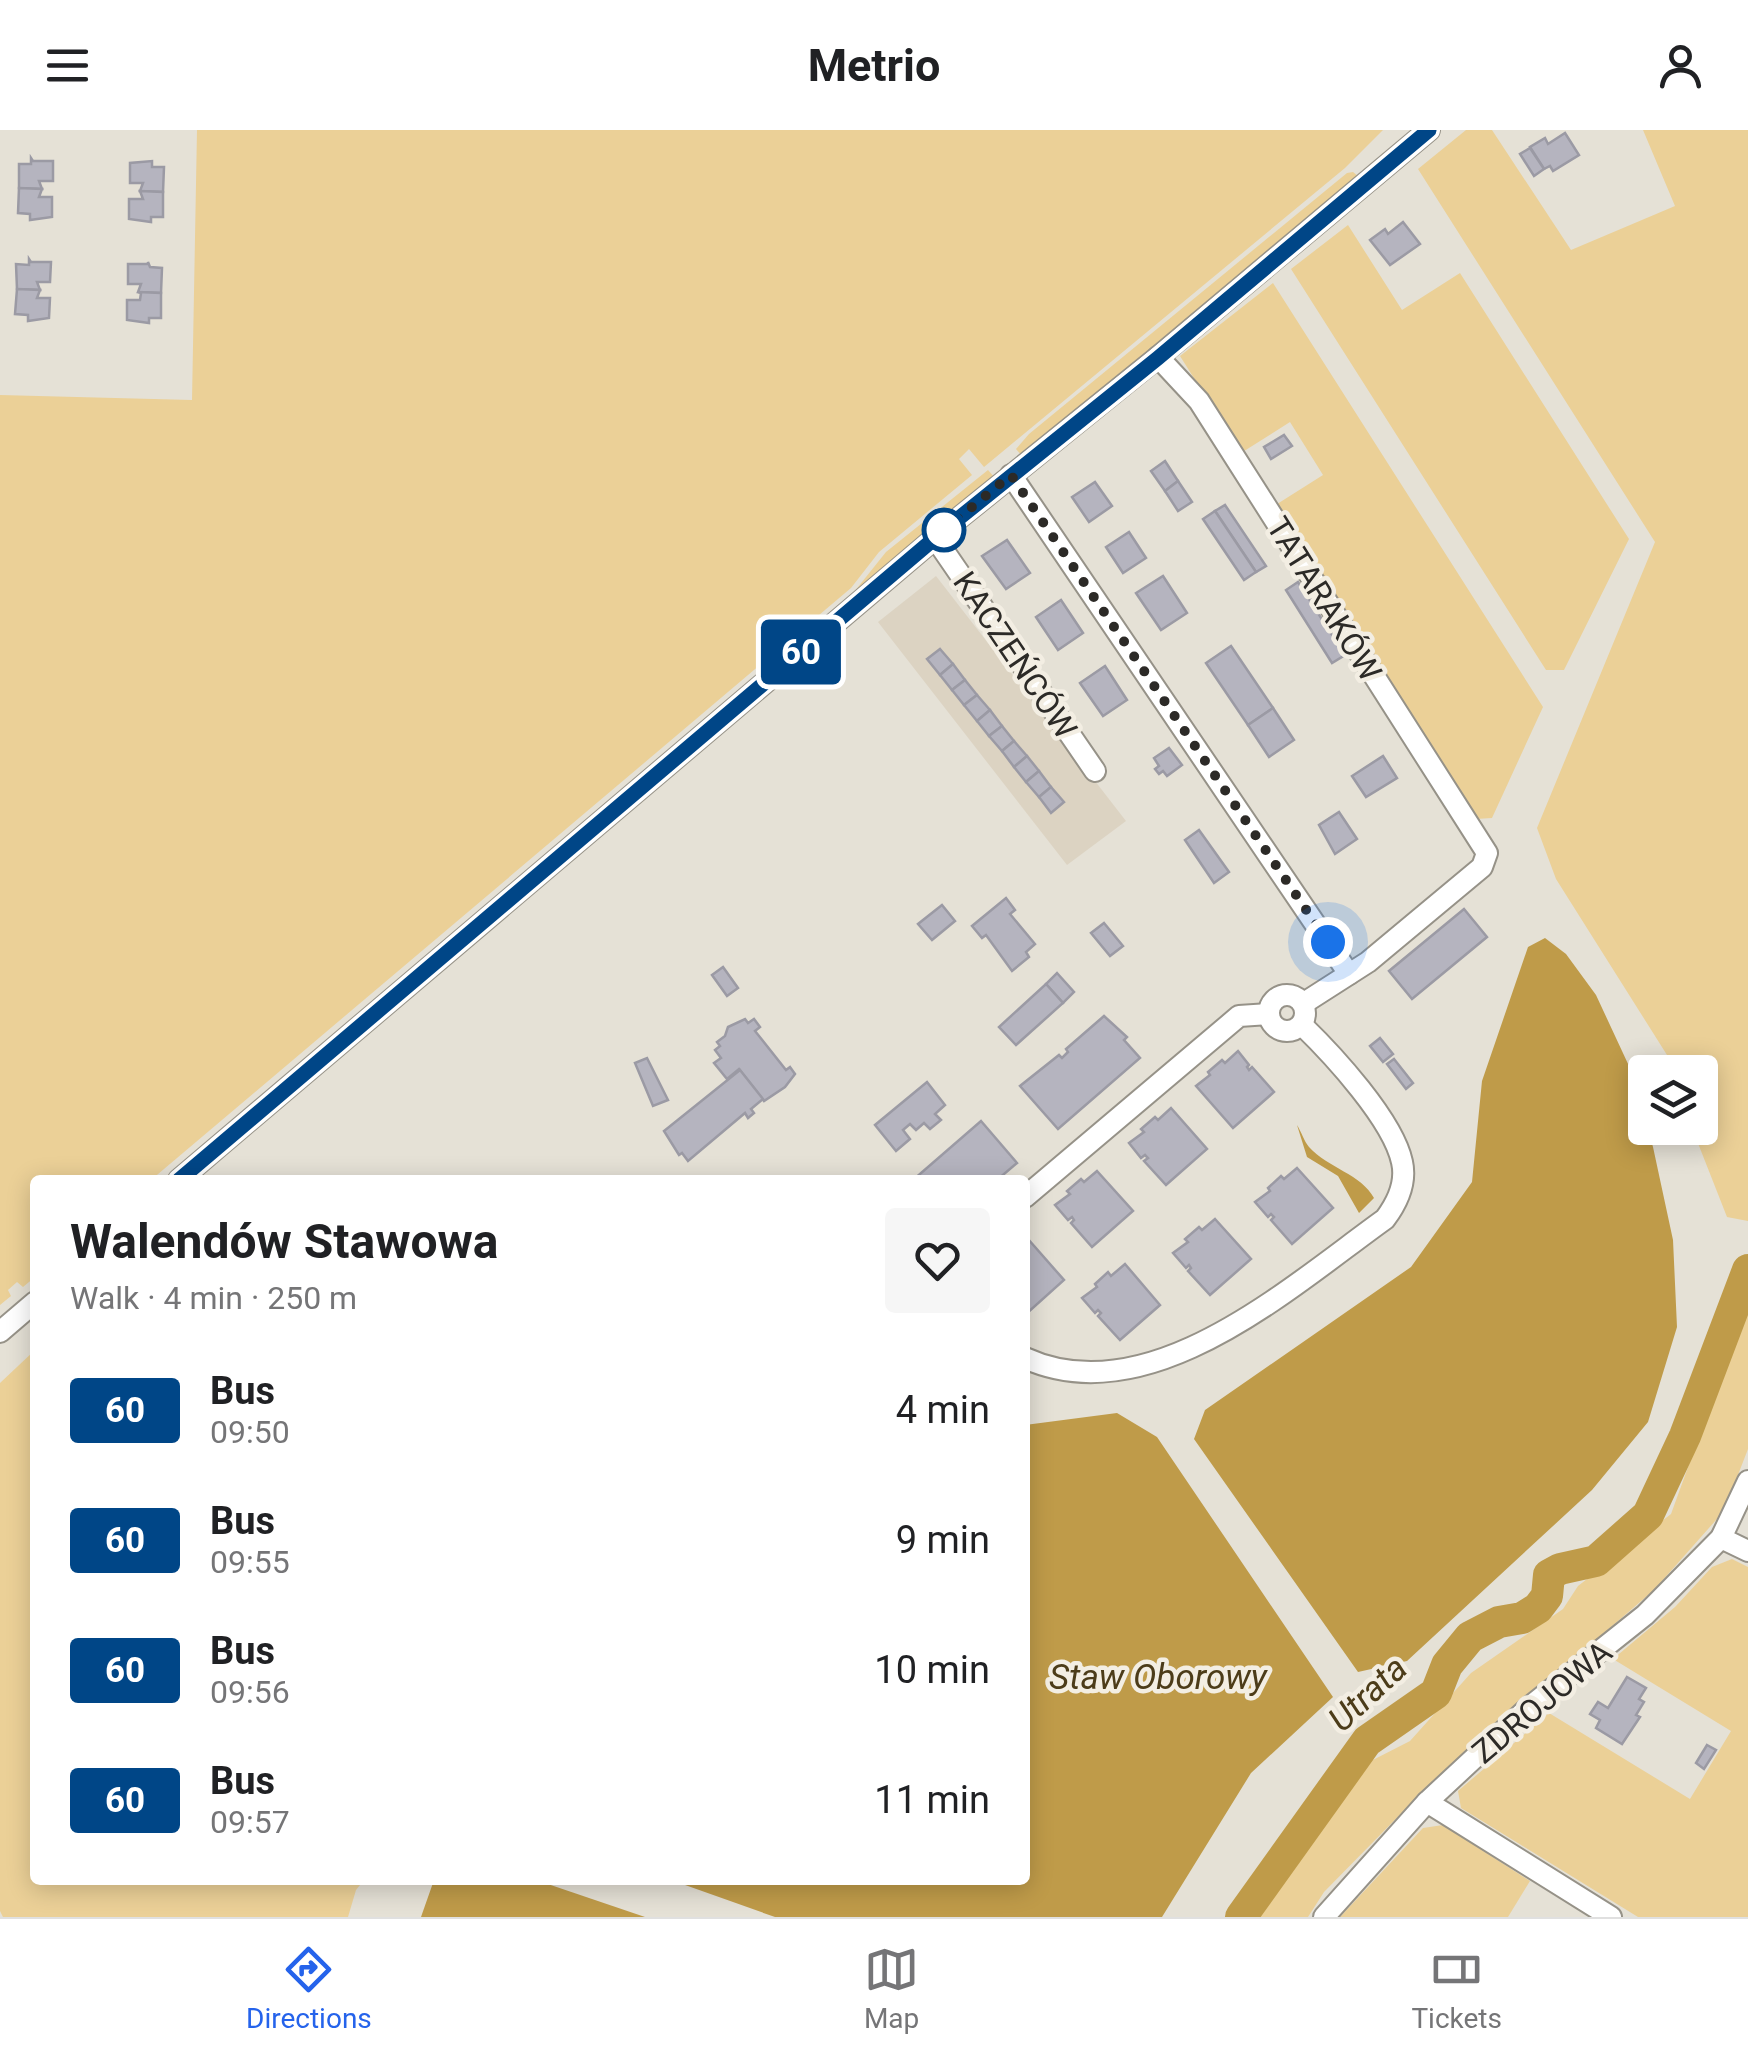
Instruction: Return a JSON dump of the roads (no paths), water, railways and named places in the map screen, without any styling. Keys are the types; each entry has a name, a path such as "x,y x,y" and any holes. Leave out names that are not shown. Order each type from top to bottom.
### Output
{"street":[{"path":"185,1175 935,538 1158,358 1429,130"},
{"name":"TATARAKÓW","path":"1158,358 1198,400 1487,853 1482,867 1349,974"},
{"path":"1011,475 1349,974 1303,1014 1291,1031 1278,1029 1269,1014 1271,1003 1290,994 1303,1014 1325,1048 1392,1134 1404,1165 1400,1200 1385,1220 1250,1316 1188,1351 1141,1367 1064,1372 1030,1360"},
{"name":"KACZEŃCÓW","path":"935,538 1095,771"},
{"path":"1030,1193 1239,1016 1269,1014"},
{"path":"0,1332 30,1306"},
{"name":"ZDROJOWA","path":"1324,1917 1427,1802 1527,1710 1645,1615 1722,1538 1748,1481"},
{"path":"1722,1538 1748,1551"},
{"path":"1427,1802 1611,1917"}],"water":[{"path":"1545,938 1566,954 1596,995 1628,1064 1628,1145 1653,1147 1673,1240 1677,1327 1648,1422 1592,1490 1407,1661 1358,1672 1194,1439 1205,1410 1411,1267 1472,1182 1482,1081 1528,947"},
{"path":"1297,1125 1307,1145 1353,1177 1374,1198 1359,1213 1338,1176 1307,1157"},
{"name":"Staw Oborowy","path":"1117,1413 1157,1437 1333,1697 1251,1773 1162,1917 775,1917 685,1885 1030,1885 1030,1424"},
{"path":"432,1885 551,1885 645,1917 421,1917"}],"waterway":[{"name":"Utrata","path":"1241,1917 1367,1741 1436,1693 1447,1665 1470,1637 1538,1608 1547,1596 1549,1575 1596,1561 1648,1515 1685,1436 1748,1270"}]}
